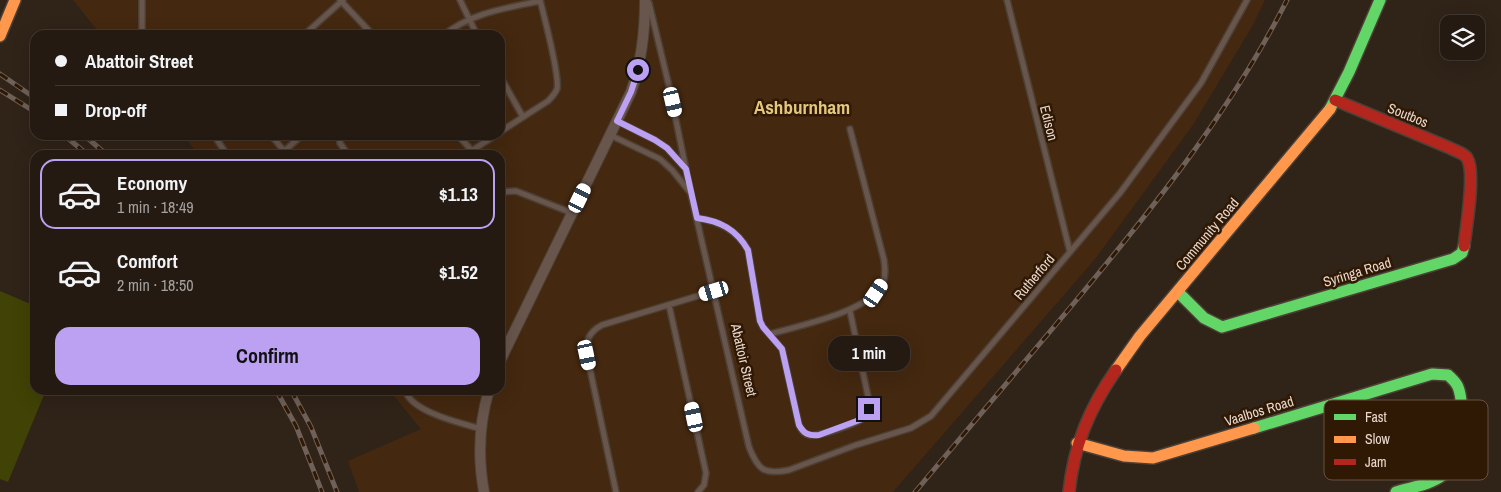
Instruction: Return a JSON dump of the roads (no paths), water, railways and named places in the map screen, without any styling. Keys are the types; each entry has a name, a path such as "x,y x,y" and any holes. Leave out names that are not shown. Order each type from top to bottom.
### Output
{"main road":[{"path":"0,36 15,0"},
{"name":"Community Road","path":"1069,492 1077,443 1090,413 1114,369 1317,126 1335,100 1380,0"},
{"name":"Soutbos","path":"1335,100 1450,148 1468,159"},
{"name":"Syringa Road","path":"1178,292 1207,320 1216,326 1222,327 1453,260 1462,253 1464,246 1470,182 1468,159"},
{"name":"Vaalbos Road","path":"1346,400 1432,374 1448,375 1458,386 1461,400"},
{"name":"Vaalbos Road","path":"1077,443 1131,457 1142,459 1154,458 1324,407"},
{"name":"Vaalbos Road","path":"1396,492 1434,480"}],"street":[{"name":"Abattoir Street","path":"505,351 631,92 638,70 647,0"},
{"path":"484,492 480,466 481,430 488,395"}],"lane":[{"path":"142,0 142,30"},
{"path":"310,30 342,0 369,30"},
{"path":"460,0 475,30"},
{"name":"Abattoir Street","path":"647,0 670,86 691,194 749,447 758,466 764,470"},
{"name":"Edison","path":"1007,0 1070,252"},
{"name":"Rutherford","path":"764,470 778,472 789,470 856,445 900,432 920,424 931,416 1120,193 1187,103 1216,58 1247,0"},
{"path":"450,30 470,19 498,10 540,1 558,82 554,95 548,101 505,129"},
{"path":"505,85 523,117"},
{"path":"617,121 667,148 686,169"},
{"path":"770,334 850,311 876,293 883,284 884,260 850,129"},
{"name":"Abattoir Street","path":"610,135 660,159 672,170 691,194"},
{"path":"285,150 296,140"},
{"path":"462,140 471,150"},
{"path":"474,150 488,140"},
{"path":"505,192 516,192 572,213"},
{"path":"697,218 718,222 728,227 744,242 748,250 760,321 782,349 799,425 802,432 807,434 819,435 862,419 869,409 869,401 850,311"},
{"path":"616,492 587,355 586,342 589,335 593,330 602,325 714,291"},
{"path":"669,305 706,473 704,485 698,492"},
{"path":"407,395 418,405 444,418 481,430"}],"railway":[{"path":"915,492 1074,303 1189,158 1241,81 1287,0"},
{"path":"0,74 30,95"},
{"path":"0,90 30,109"},
{"path":"70,140 82,150"},
{"path":"90,140 101,150"},
{"path":"279,395 296,426 322,492"},
{"path":"294,395 311,427 337,492"}],"district":[{"name":"Ashburnham","path":"802,107"}]}
